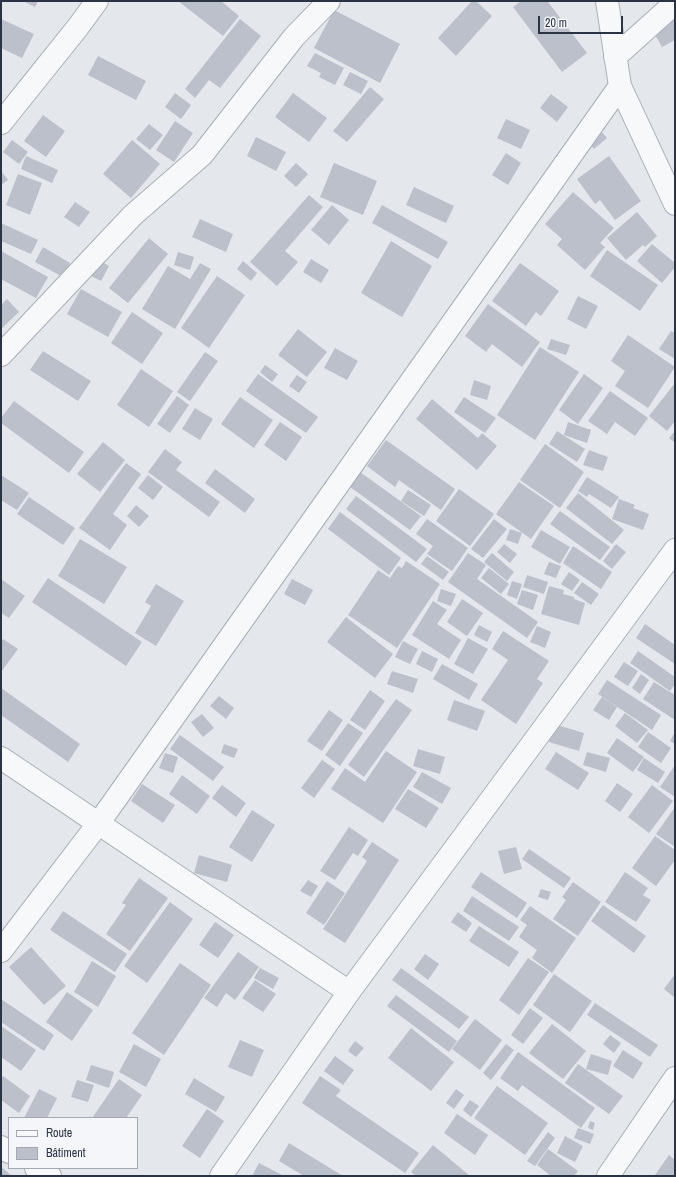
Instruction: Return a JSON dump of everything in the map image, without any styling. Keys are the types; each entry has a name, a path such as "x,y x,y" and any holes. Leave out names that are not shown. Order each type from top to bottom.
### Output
{"street":[{"path":"1,123 97,1"},
{"path":"1,355 132,215 202,155 294,37 329,1"},
{"path":"607,1 620,86 675,204"},
{"path":"615,57 675,3"},
{"path":"1,951 98,824 620,86"},
{"path":"221,1176 349,992 675,550"},
{"path":"1,758 349,992"},
{"path":"608,1176 675,1078"},
{"path":"38,1169 50,1176"}],"building":[{"path":"23,1 38,1 35,7"},
{"path":"178,1 221,1 239,16 223,36"},
{"path":"472,1 476,1 492,16 456,56 438,38"},
{"path":"521,1 549,1 548,2 587,53 562,72 513,7"},
{"path":"334,10 400,44 380,83 314,48"},
{"path":"675,18 675,40 662,47 653,31"},
{"path":"1,19 34,34 22,58 1,48"},
{"path":"240,19 261,36 220,88 209,80 195,98 185,89"},
{"path":"315,53 344,68 335,85 319,77 321,73 307,66"},
{"path":"98,56 146,81 136,100 88,75"},
{"path":"350,72 368,81 361,94 343,85"},
{"path":"370,87 384,99 347,142 333,131"},
{"path":"175,93 191,105 181,119 165,107"},
{"path":"293,93 327,118 309,142 275,117"},
{"path":"551,94 568,107 557,122 540,108"},
{"path":"43,115 65,131 46,157 24,141"},
{"path":"506,119 530,130 521,149 497,138"},
{"path":"175,121 193,133 174,162 156,150"},
{"path":"149,124 163,135 150,150 136,139"},
{"path":"598,128 607,138 594,149 586,140"},
{"path":"256,137 286,152 276,171 247,156"},
{"path":"12,140 28,152 19,164 3,152"},
{"path":"132,140 160,164 131,198 103,174"},
{"path":"506,153 521,163 508,185 492,175"},
{"path":"26,156 58,170 52,183 21,169"},
{"path":"609,156 641,201 615,220 600,200 595,204 577,179"},
{"path":"296,163 308,174 296,187 284,176"},
{"path":"334,163 377,181 363,215 320,197"},
{"path":"1,171 8,180 1,185"},
{"path":"18,174 42,183 30,215 6,205"},
{"path":"414,187 454,206 446,223 406,205"},
{"path":"573,192 614,228 600,243 605,247 585,270 557,245 562,239 545,224"},
{"path":"309,195 323,207 285,251 298,262 277,286 250,262"},
{"path":"75,202 90,212 79,227 64,217"},
{"path":"332,205 349,220 329,245 311,230"},
{"path":"382,205 448,242 438,259 372,223"},
{"path":"637,212 657,236 645,247 643,245 626,260 607,238"},
{"path":"200,219 233,234 226,252 192,237"},
{"path":"1,223 38,240 31,254 1,241"},
{"path":"149,238 168,254 128,303 109,288"},
{"path":"391,241 432,266 402,317 361,293"},
{"path":"652,244 675,263 675,267 662,283 637,261"},
{"path":"43,247 70,263 63,277 35,262"},
{"path":"607,250 658,285 640,311 590,276"},
{"path":"1,251 48,277 36,298 1,279"},
{"path":"178,252 194,257 190,270 174,265"},
{"path":"97,259 109,266 101,281 89,275"},
{"path":"311,259 329,270 321,283 303,272"},
{"path":"243,261 257,273 251,281 237,269"},
{"path":"200,263 211,269 175,329 142,309 168,266 190,279"},
{"path":"520,263 559,291 541,316 536,312 526,326 492,301"},
{"path":"217,276 245,295 209,348 181,328"},
{"path":"81,289 122,312 108,337 67,314"},
{"path":"578,296 598,306 586,329 567,319"},
{"path":"7,299 19,312 1,329 1,305"},
{"path":"488,304 540,342 522,367 492,344 486,352 465,336"},
{"path":"132,312 163,333 142,364 111,343"},
{"path":"298,329 327,352 307,377 278,355"},
{"path":"671,331 675,333 675,359 659,349"},
{"path":"628,335 675,367 648,408 615,386 625,371 611,361"},
{"path":"551,339 570,345 566,355 547,349"},
{"path":"540,347 579,372 535,440 497,415"},
{"path":"335,348 358,361 347,380 324,368"},
{"path":"43,351 91,381 78,401 30,370"},
{"path":"205,352 218,361 190,401 177,392"},
{"path":"265,365 278,374 272,382 260,372"},
{"path":"141,369 173,391 149,427 117,405"},
{"path":"258,374 318,417 306,433 246,391"},
{"path":"584,374 603,388 578,424 559,410"},
{"path":"297,375 307,382 299,393 289,386"},
{"path":"474,380 491,386 487,400 470,395"},
{"path":"675,383 675,421 667,431 649,416"},
{"path":"610,391 648,418 635,436 615,422 607,434 588,421"},
{"path":"177,396 189,405 170,433 157,424"},
{"path":"240,397 273,420 254,448 221,424"},
{"path":"464,397 496,418 485,433 454,412"},
{"path":"432,399 478,438 482,433 497,446 477,470 416,419"},
{"path":"14,401 84,452 69,473 1,423 1,418"},
{"path":"195,408 213,419 200,440 182,429"},
{"path":"280,422 302,437 286,461 264,445"},
{"path":"568,422 591,430 587,443 564,435"},
{"path":"557,431 585,449 577,462 549,444"},
{"path":"675,431 675,443 669,438"},
{"path":"386,440 455,489 441,510 399,480 395,487 367,466"},
{"path":"103,442 125,460 100,492 77,474"},
{"path":"545,444 584,472 560,508 520,480"},
{"path":"165,449 182,462 176,470 220,502 209,517 148,472"},
{"path":"589,450 608,457 603,471 583,465"},
{"path":"126,463 141,474 113,514 127,525 110,550 79,528"},
{"path":"215,469 255,499 245,513 205,483"},
{"path":"360,472 421,516 410,530 350,487"},
{"path":"1,475 29,493 17,510 1,500"},
{"path":"148,475 163,487 153,500 138,488"},
{"path":"587,477 619,497 611,508 589,494 587,497 578,491"},
{"path":"519,482 554,506 531,539 496,514"},
{"path":"459,489 494,514 470,546 436,521"},
{"path":"408,490 431,505 424,516 401,501"},
{"path":"578,493 624,530 612,544 566,508"},
{"path":"356,496 427,549 416,562 346,509"},
{"path":"29,497 75,528 63,545 17,514"},
{"path":"619,499 635,505 633,508 649,514 643,530 612,519"},
{"path":"136,505 149,516 139,527 127,516"},
{"path":"560,511 610,547 600,560 550,524"},
{"path":"340,512 401,558 389,575 328,529"},
{"path":"427,519 468,548 452,571 427,554 433,546 416,534"},
{"path":"494,519 507,529 483,558 471,549"},
{"path":"510,529 522,533 518,544 506,540"},
{"path":"541,530 570,547 560,564 531,547"},
{"path":"80,539 127,567 104,604 58,576"},
{"path":"504,544 517,554 510,563 497,552"},
{"path":"616,544 626,552 612,569 603,561"},
{"path":"573,546 612,572 601,589 563,563"},
{"path":"468,553 486,565 477,579 538,622 527,638 448,582"},
{"path":"492,553 514,572 507,581 484,562"},
{"path":"427,556 449,572 443,580 421,564"},
{"path":"406,561 440,584 397,648 348,615 378,570 390,578 398,566 402,568"},
{"path":"549,562 561,566 556,578 544,574"},
{"path":"489,568 509,584 501,594 481,578"},
{"path":"569,572 580,580 572,591 561,584"},
{"path":"527,575 548,582 544,594 523,587"},
{"path":"48,578 142,642 126,666 32,602"},
{"path":"1,579 25,596 9,618 1,613"},
{"path":"292,579 313,590 305,605 284,594"},
{"path":"512,581 522,584 517,599 507,595"},
{"path":"582,582 599,594 591,605 574,593"},
{"path":"156,584 184,601 156,646 135,633 151,606 145,602"},
{"path":"549,586 564,590 563,594 574,597 574,599 585,603 579,625 541,614"},
{"path":"441,589 456,594 451,606 437,601"},
{"path":"522,590 538,595 533,610 517,604"},
{"path":"462,599 483,613 467,636 447,622"},
{"path":"433,601 447,610 437,624 461,640 449,659 412,635"},
{"path":"346,617 393,654 375,678 327,642"},
{"path":"645,624 675,645 675,664 636,638"},
{"path":"479,625 492,632 487,642 474,635"},
{"path":"537,626 551,632 545,648 530,642"},
{"path":"503,631 549,661 537,679 543,683 516,724 481,700 508,660 492,649"},
{"path":"468,638 488,649 473,674 454,664"},
{"path":"3,639 18,649 1,672 1,642"},
{"path":"403,641 418,649 410,664 395,657"},
{"path":"422,651 438,659 432,672 416,664"},
{"path":"638,651 675,677 675,684 670,691 630,663"},
{"path":"624,662 638,671 628,686 614,677"},
{"path":"442,664 478,684 469,700 433,679"},
{"path":"392,671 418,679 413,693 387,684"},
{"path":"641,674 649,680 640,694 632,688"},
{"path":"607,680 661,715 652,730 598,694"},
{"path":"654,682 675,695 675,720 643,699"},
{"path":"1,688 80,744 68,762 1,715"},
{"path":"370,690 385,701 365,730 350,720"},
{"path":"219,696 234,708 226,719 210,706"},
{"path":"602,697 617,707 609,720 593,710"},
{"path":"396,699 412,710 364,777 348,765"},
{"path":"454,700 485,711 477,731 447,720"},
{"path":"329,710 343,720 322,751 307,741"},
{"path":"625,713 648,730 637,743 615,726"},
{"path":"202,714 214,728 203,737 191,722"},
{"path":"348,723 363,733 340,766 325,755"},
{"path":"554,724 584,733 579,751 549,742"},
{"path":"648,732 671,748 661,763 638,747"},
{"path":"675,732 675,744 670,741"},
{"path":"180,735 224,767 213,781 170,749"},
{"path":"617,738 644,757 633,772 607,753"},
{"path":"224,744 238,749 234,758 221,753"},
{"path":"418,749 445,757 440,774 413,766"},
{"path":"386,751 417,772 383,823 331,789 345,768 365,782"},
{"path":"556,752 589,773 578,790 545,769"},
{"path":"587,752 610,758 606,772 583,765"},
{"path":"165,753 178,757 173,773 159,768"},
{"path":"644,758 665,772 658,783 637,770"},
{"path":"322,760 335,769 314,798 301,788"},
{"path":"675,765 675,797 660,787"},
{"path":"422,772 451,788 442,804 413,787"},
{"path":"182,775 210,796 197,814 169,794"},
{"path":"617,783 633,794 620,812 605,801"},
{"path":"142,784 175,805 163,823 131,801"},
{"path":"222,785 246,803 236,817 212,798"},
{"path":"652,785 673,801 649,833 628,817"},
{"path":"408,789 439,808 426,828 395,809"},
{"path":"675,807 675,847 656,834"},
{"path":"252,810 275,825 252,862 229,847"},
{"path":"349,827 368,840 358,856 353,853 335,880 320,871"},
{"path":"655,836 675,850 675,860 656,886 632,868"},
{"path":"372,842 399,860 345,943 323,929 367,861 362,857"},
{"path":"516,847 522,869 504,874 498,851"},
{"path":"529,849 571,878 564,888 522,859"},
{"path":"199,855 232,865 227,882 194,873"},
{"path":"481,872 527,903 517,918 471,887"},
{"path":"625,872 648,888 643,895 651,900 636,922 605,902"},
{"path":"139,878 168,898 130,951 106,934 126,905 122,903"},
{"path":"308,880 318,886 311,897 300,891"},
{"path":"327,881 345,893 324,925 306,913"},
{"path":"573,882 601,902 578,936 553,919 566,900 562,897"},
{"path":"541,889 551,892 548,900 538,897"},
{"path":"472,896 519,927 509,941 463,911"},
{"path":"170,902 193,919 147,983 124,966"},
{"path":"603,905 646,936 634,953 591,921"},
{"path":"530,906 576,938 552,973 532,958 537,950 519,937 527,925 520,920"},
{"path":"63,911 127,954 115,972 50,930"},
{"path":"458,912 472,923 466,932 451,922"},
{"path":"215,922 234,935 218,958 199,945"},
{"path":"479,926 519,952 509,967 469,941"},
{"path":"31,947 66,986 44,1005 9,967"},
{"path":"238,952 259,967 235,1000 226,993 217,1007 204,998"},
{"path":"425,954 439,964 428,980 414,969"},
{"path":"528,958 549,972 519,1015 499,1000"},
{"path":"92,961 116,976 98,1007 74,992"},
{"path":"180,963 211,985 164,1055 132,1033"},
{"path":"260,968 279,978 273,989 254,978"},
{"path":"401,968 469,1017 459,1029 392,980"},
{"path":"554,974 592,1001 570,1032 533,1005"},
{"path":"675,974 675,998 664,989"},
{"path":"255,980 276,994 263,1012 242,998"},
{"path":"67,992 93,1010 72,1041 46,1022"},
{"path":"396,995 457,1041 449,1052 387,1006"},
{"path":"1,999 54,1035 44,1051 1,1022"},
{"path":"595,1003 658,1045 650,1057 587,1015"},
{"path":"530,1008 543,1018 523,1044 511,1035"},
{"path":"475,1019 502,1040 480,1070 452,1049"},
{"path":"552,1024 586,1051 563,1079 529,1053"},
{"path":"1,1026 36,1050 21,1071 1,1057"},
{"path":"411,1028 454,1062 431,1091 388,1058"},
{"path":"610,1035 621,1043 614,1053 603,1044"},
{"path":"240,1040 264,1050 252,1077 228,1067"},
{"path":"355,1041 364,1048 356,1057 348,1051"},
{"path":"134,1044 161,1059 146,1087 119,1072"},
{"path":"506,1044 514,1050 491,1080 483,1073"},
{"path":"623,1050 643,1063 633,1079 613,1066"},
{"path":"518,1052 595,1108 581,1128 522,1085 518,1091 500,1078"},
{"path":"591,1054 612,1061 608,1075 586,1069"},
{"path":"335,1056 354,1070 343,1085 324,1071"},
{"path":"578,1064 623,1096 609,1114 565,1083"},
{"path":"91,1065 114,1072 109,1088 86,1080"},
{"path":"3,1076 30,1096 19,1113 1,1100 1,1079"},
{"path":"320,1076 341,1090 336,1096 419,1153 405,1173 302,1103"},
{"path":"194,1078 225,1097 216,1112 185,1094"},
{"path":"119,1079 142,1095 127,1117 93,1117"},
{"path":"77,1080 94,1085 88,1102 71,1097"},
{"path":"497,1086 548,1123 525,1155 474,1118"},
{"path":"39,1089 57,1098 48,1117 25,1117"},
{"path":"456,1089 464,1095 454,1109 446,1103"},
{"path":"470,1100 479,1106 471,1117 463,1110"},
{"path":"207,1109 224,1121 200,1158 182,1146"},
{"path":"457,1114 488,1135 475,1155 444,1133"},
{"path":"590,1121 595,1123 593,1130 588,1128"},
{"path":"578,1128 594,1134 590,1144 574,1138"},
{"path":"548,1132 555,1138 535,1166 527,1161"},
{"path":"565,1136 583,1146 575,1162 557,1153"},
{"path":"289,1143 343,1176 304,1176 279,1161"},
{"path":"433,1145 470,1176 416,1176 411,1172"},
{"path":"548,1149 578,1171 574,1176 551,1176 537,1165"},
{"path":"669,1155 675,1160 675,1176 656,1176 655,1175"},
{"path":"259,1163 284,1176 252,1176"},
{"path":"1,1167 10,1174 9,1176 1,1176"}]}
